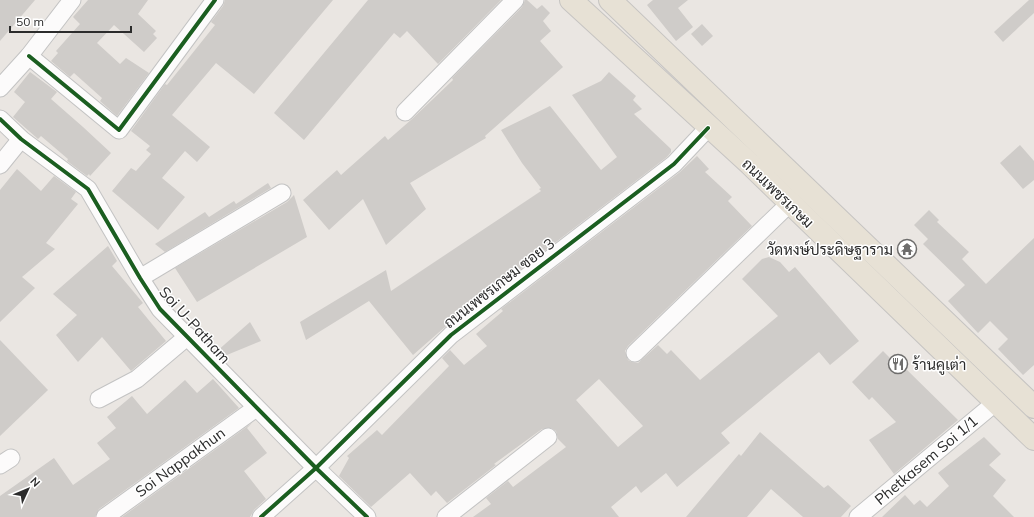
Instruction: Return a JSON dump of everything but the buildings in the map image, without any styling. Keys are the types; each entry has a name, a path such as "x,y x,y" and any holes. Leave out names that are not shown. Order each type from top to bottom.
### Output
{"main road":[{"name":"ถนนเพชรเกษม","path":"571,0 708,128 750,164 789,204 1034,439"},
{"name":"ถนนเพชรเกษม","path":"610,0 1034,406"},
{"path":"750,164 768,150"}],"street":[{"path":"0,88 29,56 72,0"},
{"path":"29,56 119,130 215,0"},
{"path":"405,112 515,0"},
{"name":"Soi U-Patham","path":"0,119 21,140 88,189 140,278 160,309 365,517"},
{"name":"ถนนเพชรเกษม ซอย 3","path":"260,517 316,468 451,335 674,164 708,128"},
{"path":"0,165 21,140"},
{"path":"140,278 282,193"},
{"path":"635,353 789,204"},
{"path":"99,399 137,379 188,336"},
{"name":"Phetkasem Soi 1/1","path":"858,517 995,403"},
{"name":"Soi Nappakhun","path":"105,517 256,408"},
{"path":"446,517 548,438"}],"cycle path":[{"path":"29,56 119,130 215,0"},
{"path":"0,119 21,139 88,189 140,278 160,309 316,468 367,517"},
{"path":"261,517 316,468 451,335 674,164 708,128"}],"place":[{"name":"วัดหงษ์ประดิษฐาราม","path":"907,249"},
{"name":"ร้านคูเต่า","path":"898,364"}]}
